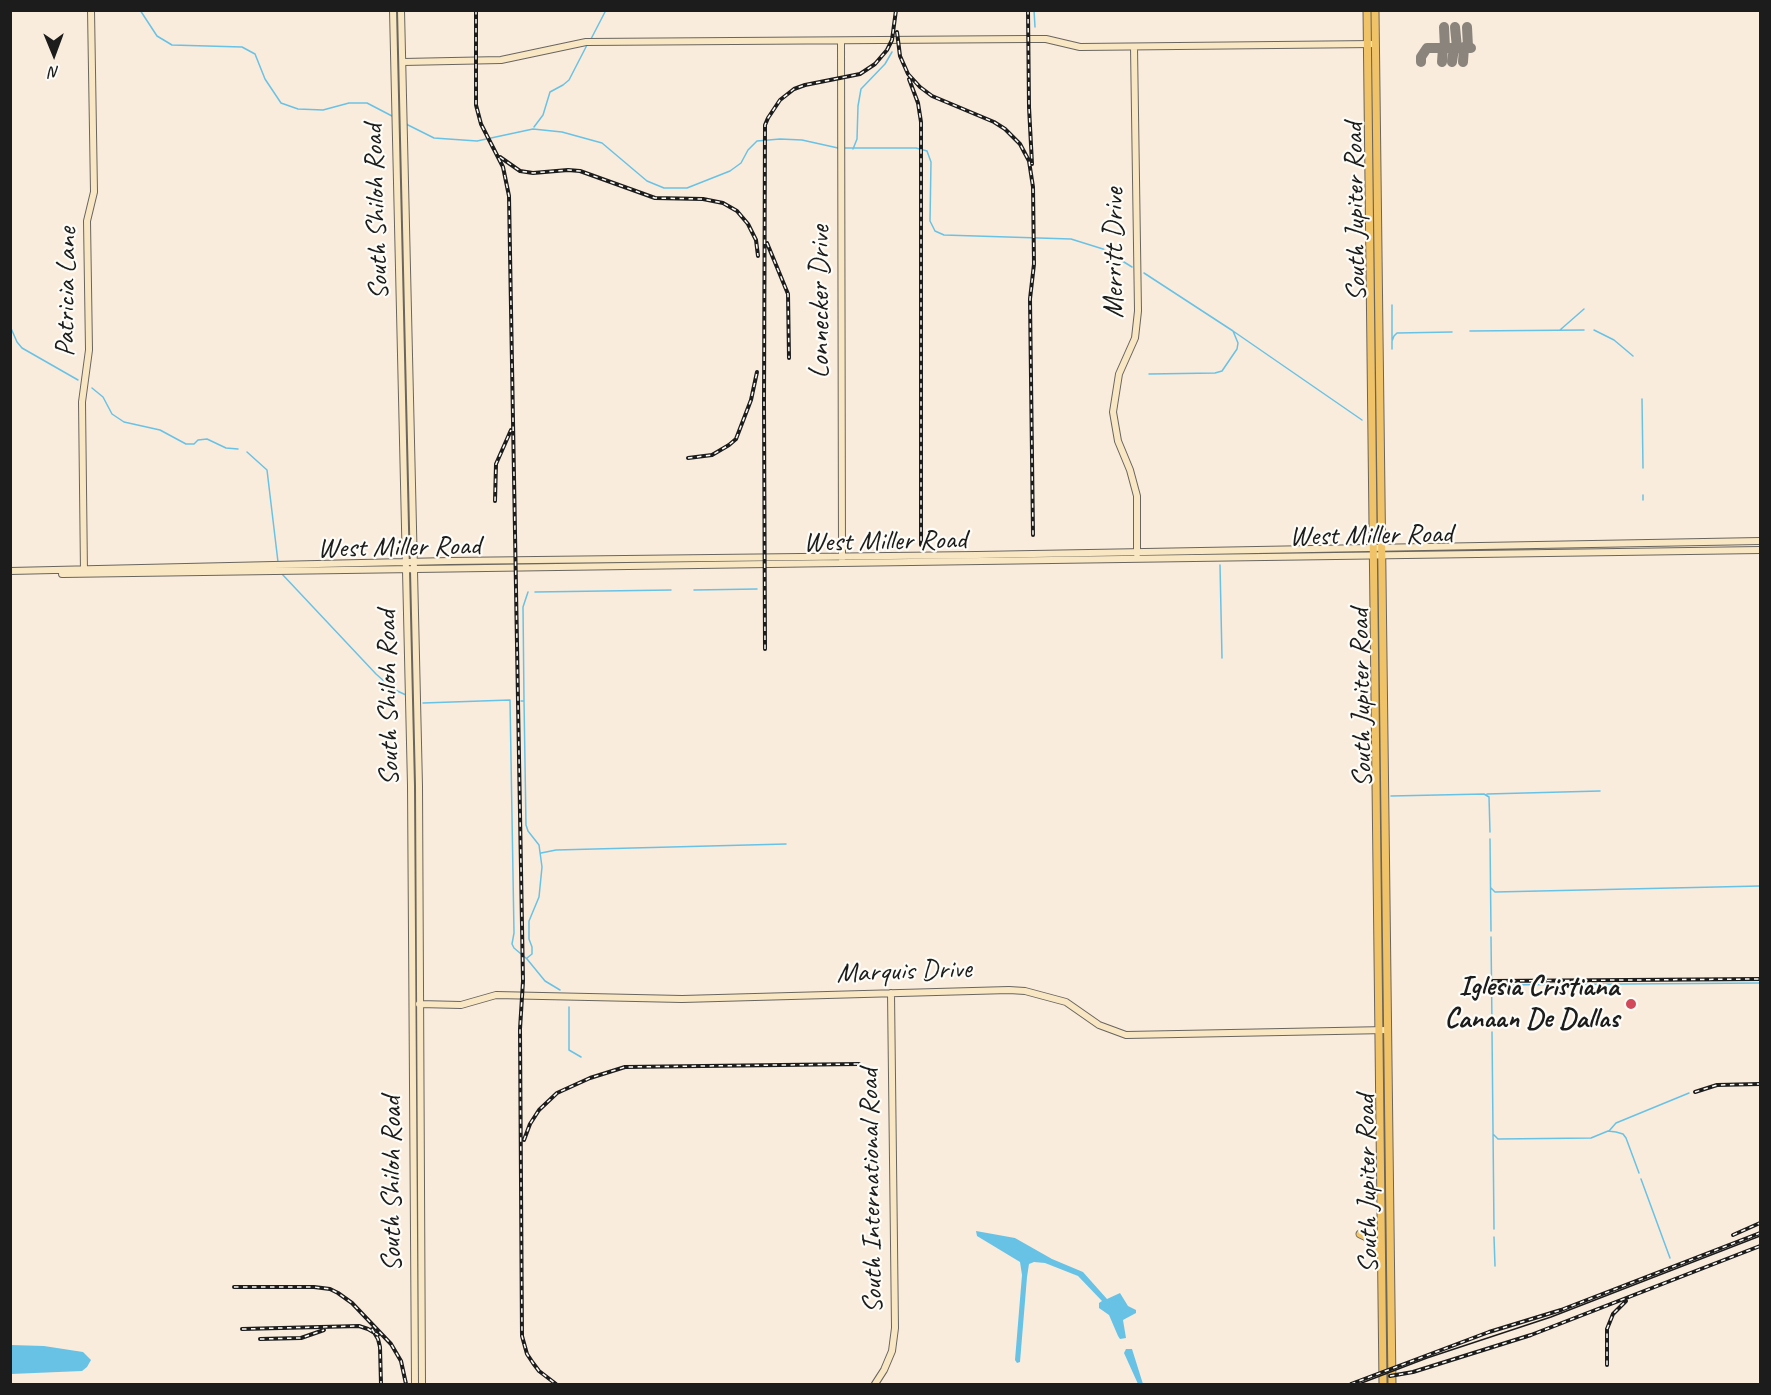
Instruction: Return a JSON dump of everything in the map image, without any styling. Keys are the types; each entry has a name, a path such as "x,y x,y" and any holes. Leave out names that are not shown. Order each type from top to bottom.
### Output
{"main road":[{"name":"Patricia Lane","path":"84,571 82,402 89,350 87,221 94,192 91,10"},
{"name":"South Shiloh Road","path":"393,10 419,786 415,1384"},
{"name":"South Shiloh Road","path":"401,10 411,566"},
{"name":"South Jupiter Road","path":"1366,10 1370,44 1378,295 1375,786 1383,1384"},
{"name":"South Jupiter Road","path":"1375,10 1370,44 1370,295 1384,786 1392,1384"},
{"path":"403,62 501,60 586,42 1046,39 1080,47 1370,44"},
{"name":"Lonnecker Drive","path":"841,41 842,560"},
{"name":"Merritt Drive","path":"1134,47 1138,311 1135,338 1119,374 1113,412 1118,441 1130,470 1137,496 1137,556"},
{"path":"1370,295 1378,295"},
{"name":"West Miller Road","path":"1376,553 1484,547 1761,541"},
{"path":"1484,547 1484,555"},
{"name":"West Miller Road","path":"10,573 1137,556 1376,553 1484,555 1761,550"},
{"name":"West Miller Road","path":"411,566 517,561 842,560"},
{"path":"1375,786 1384,786"},
{"path":"1376,884 1385,884"},
{"name":"Marquis Drive","path":"417,1004 461,1005 496,995 682,999 974,990 1025,992 1066,1002 1099,1025 1126,1035 1387,1030"},
{"name":"South International Road","path":"875,1384 892,1351 895,1328 891,993"},
{"name":"South Shiloh Road","path":"417,1004 422,1384"},
{"path":"1380,1132 1388,1132"},
{"path":"1360,1234 1373,1240 1380,1251"},
{"path":"1382,1315 1391,1315"}],"water":[{"path":"976,1231 1015,1238 1052,1259 1083,1272 1107,1299 1120,1293 1128,1306 1136,1310 1136,1313 1123,1320 1126,1338 1120,1339 1109,1315 1099,1308 1099,1303 1102,1301 1078,1276 1045,1263 1034,1262 1029,1264 1020,1362 1017,1363 1015,1360 1022,1275 1020,1262 977,1236"},
{"path":"11,1345 44,1346 83,1352 91,1360 82,1371 11,1374"},
{"path":"1126,1349 1132,1349 1143,1384 1138,1384 1124,1353"}],"waterway":[{"path":"140,10 157,36 172,45 242,47 255,54 265,79 281,103 298,109 323,110 349,103 367,103 392,116"},
{"path":"591,39 606,10"},
{"path":"1034,10 1035,27"},
{"path":"534,127 543,115 550,92 569,80 587,45"},
{"path":"853,149 857,139 861,89 885,64 892,52"},
{"path":"406,124 434,138 477,141 533,129 562,132 602,143 647,181 664,188 687,188 730,171 741,163 748,150 757,141 802,140 838,148"},
{"path":"843,148 916,148 927,151 931,162 930,221 935,231 944,235 1071,239 1103,249 1132,267"},
{"path":"1144,273 1362,420"},
{"path":"1392,305 1392,340"},
{"path":"1560,330 1584,309"},
{"path":"10,326 22,348 78,380"},
{"path":"1470,331 1584,330"},
{"path":"1594,330 1614,340 1633,356"},
{"path":"1149,374 1222,371 1237,349 1238,343 1233,331"},
{"path":"1392,349 1392,341 1397,333 1452,332"},
{"path":"92,388 103,397 112,414 124,422 160,430 186,444 194,444 198,440 207,439 226,448 238,449"},
{"path":"1642,399 1643,468"},
{"path":"247,452 267,470 278,562"},
{"path":"1643,495 1643,500"},
{"path":"1220,565 1222,658"},
{"path":"282,574 376,674 393,689 406,695"},
{"path":"694,590 757,589"},
{"path":"535,592 671,590"},
{"path":"521,701 524,701 523,607 528,592"},
{"path":"423,703 510,700 514,933 512,944 545,981 560,990"},
{"path":"524,701 526,825 539,845 542,867 539,897 529,921 532,954 527,958"},
{"path":"1487,794 1600,791"},
{"path":"1391,796 1484,794 1489,797 1490,832"},
{"path":"1490,839 1491,931"},
{"path":"541,853 556,850 786,844"},
{"path":"1491,888 1495,892 1760,886"},
{"path":"1491,937 1492,1025"},
{"path":"1491,983 1496,985 1760,983"},
{"path":"569,1007 569,1050 581,1057"},
{"path":"1492,1032 1494,1229"},
{"path":"1609,1131 1616,1123 1689,1093"},
{"path":"1493,1134 1498,1139 1591,1138 1608,1131 1616,1132 1623,1134 1626,1138 1639,1173"},
{"path":"1641,1179 1670,1258"},
{"path":"1494,1237 1495,1266"}],"taxiway":[{"path":"1444,27 1445,48"},
{"path":"1455,27 1457,48"},
{"path":"1467,27 1468,47"},
{"path":"1463,62 1464,47"},
{"path":"1421,62 1421,57 1427,48 1471,48"},
{"path":"1442,62 1443,48"},
{"path":"1452,62 1454,48"}],"tram line":[{"path":"1359,1384 1427,1358 1551,1317 1760,1236"}],"railway":[{"path":"476,10 476,105 481,124 503,167 509,196 523,981 520,1029 522,1336 527,1354 533,1363 539,1371 556,1384"},
{"path":"765,649 765,125 780,100 794,89 860,74 875,64 892,40 896,10"},
{"path":"1028,10 1032,164"},
{"path":"897,32 900,56 908,74 920,87 932,96 994,122 1005,129 1020,144 1029,161 1033,187 1034,264 1030,299 1033,535"},
{"path":"909,79 918,103 921,122 921,545"},
{"path":"500,157 520,171 533,173 580,171 655,198 703,199 723,203 737,211 748,224 756,240 758,256"},
{"path":"767,243 788,294 789,358"},
{"path":"688,458 712,455 736,439 751,400 757,372"},
{"path":"495,501 496,464 511,430"},
{"path":"1493,981 1760,979"},
{"path":"524,1140 539,1110 557,1093 590,1078 625,1067 859,1064"},
{"path":"1695,1092 1717,1085 1760,1084"},
{"path":"1733,1235 1760,1223"},
{"path":"1351,1384 1489,1332 1561,1310 1760,1233"},
{"path":"1390,1376 1413,1372 1531,1335 1760,1246"},
{"path":"234,1287 314,1287 330,1289 338,1293 352,1303 391,1344 401,1361 406,1384"},
{"path":"1607,1365 1607,1329 1613,1314 1626,1301"},
{"path":"242,1329 359,1326 378,1335"},
{"path":"372,1329 380,1347 381,1384"},
{"path":"260,1339 301,1338 324,1330"}],"place":[{"name":"Iglesia Cristiana Canaan De Dallas","path":"1631,1004"}]}
